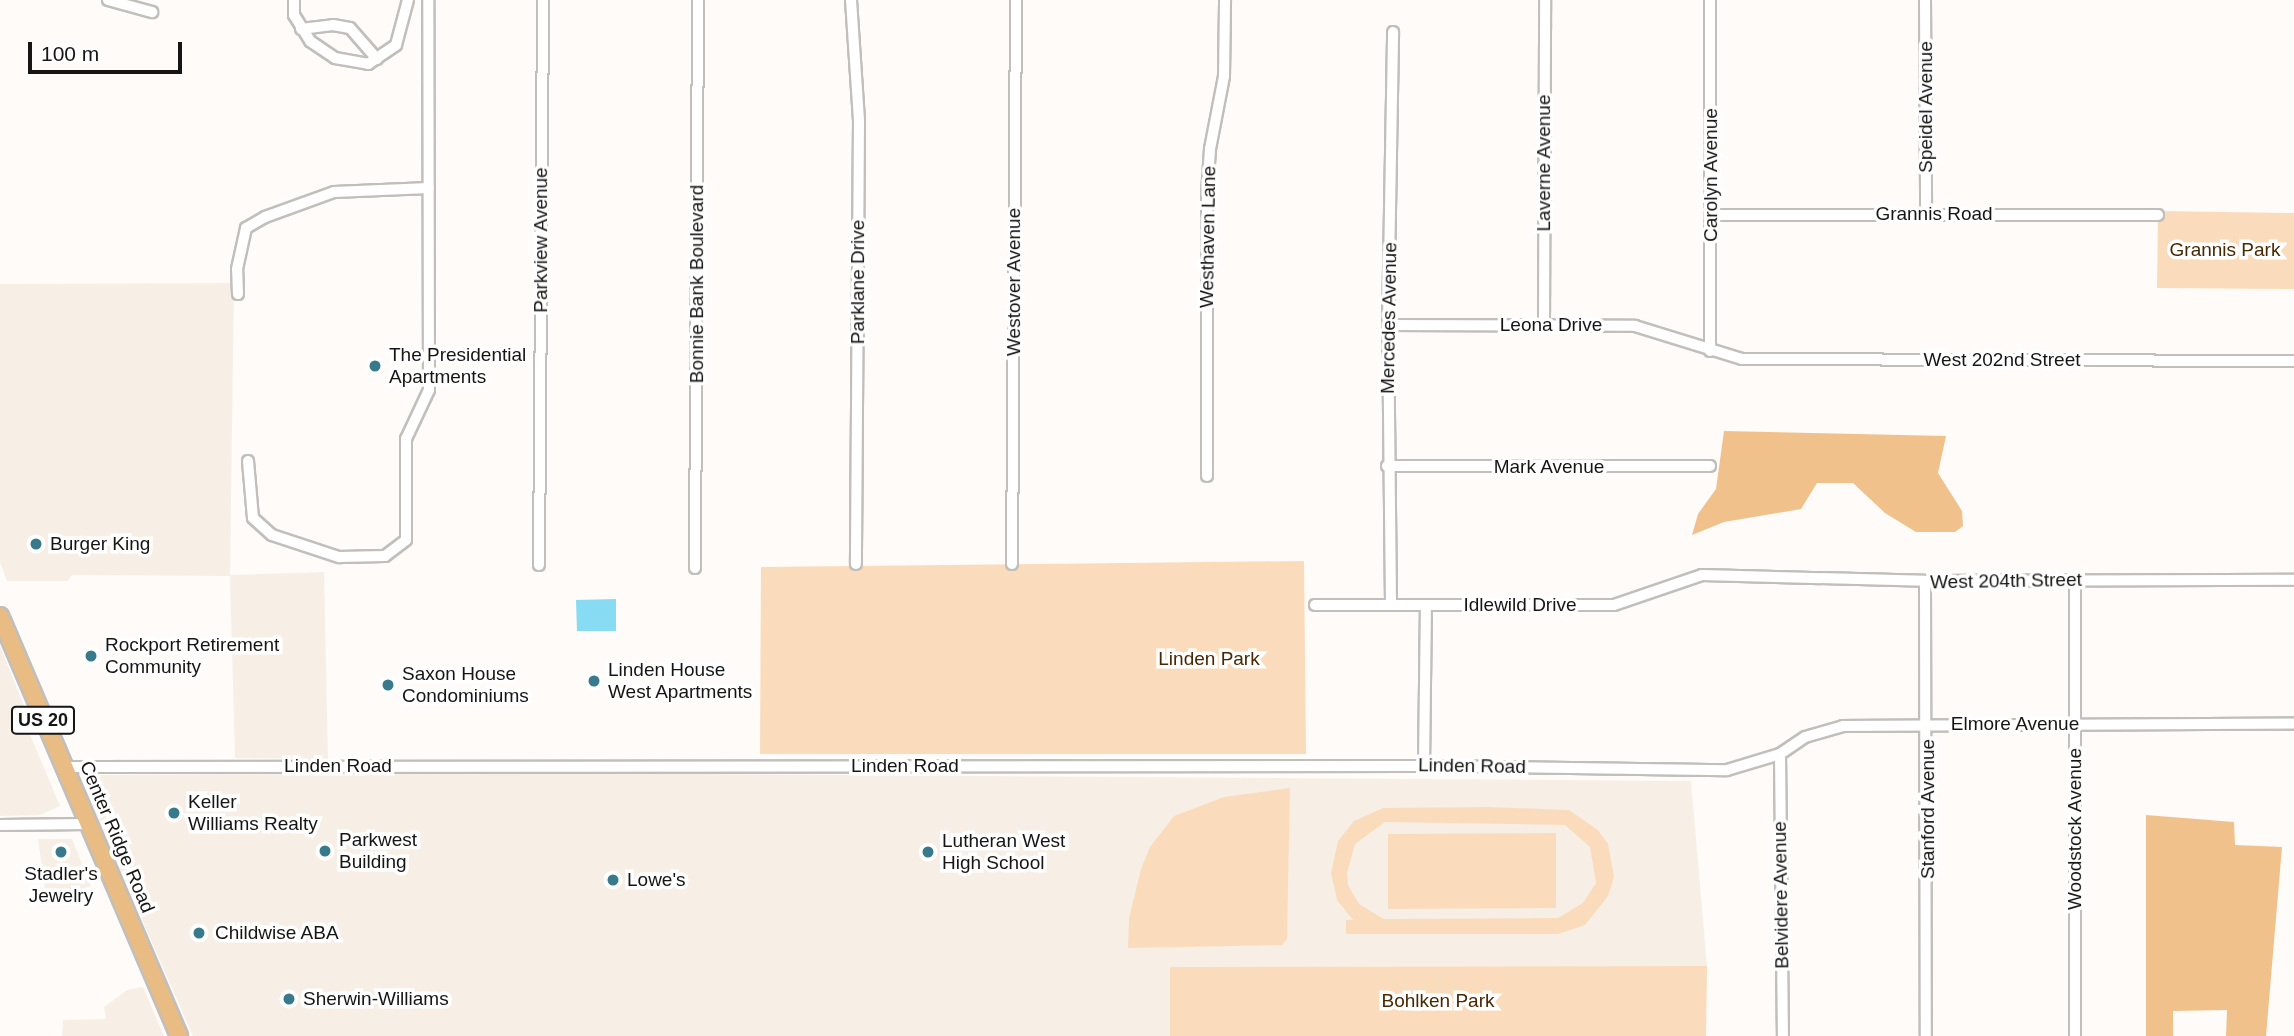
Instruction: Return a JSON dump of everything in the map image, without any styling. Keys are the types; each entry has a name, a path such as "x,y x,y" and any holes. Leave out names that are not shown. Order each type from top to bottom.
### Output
{"main road":[{"name":"Center Ridge Road","path":"0,617 179,1036"}],"street":[{"path":"108,0 152,12"},
{"path":"294,0 301,29 335,58 368,64 396,46 408,0"},
{"path":"248,461 253,519 272,535 339,557 385,556 406,540 406,439 429,390 428,0"},
{"name":"Parkview Avenue","path":"539,565 543,0"},
{"name":"Bonnie Bank Boulevard","path":"695,568 698,0"},
{"name":"Parklane Drive","path":"851,0 859,121 856,564"},
{"name":"Westover Avenue","path":"1013,564 1016,0"},
{"name":"Westhaven Lane","path":"1207,476 1207,194 1210,149 1224,76 1225,0"},
{"name":"Laverne Avenue","path":"1544,325 1545,0"},
{"name":"Carolyn Avenue","path":"1710,0 1710,351"},
{"name":"Speidel Avenue","path":"1925,0 1926,213"},
{"path":"301,29 333,24 350,28 377,59"},
{"name":"Mercedes Avenue","path":"1391,603 1387,466 1393,32"},
{"path":"238,294 237,269 246,228 265,217 334,192 429,188"},
{"name":"Grannis Road","path":"1711,215 2158,215"},
{"name":"Leona Drive","path":"1388,325 1635,326 1710,351"},
{"name":"West 202nd Street","path":"1710,351 1742,359 2294,361"},
{"name":"Mark Avenue","path":"1387,466 1710,466"},
{"name":"Idlewild Drive","path":"1315,605 1614,605 1671,583 1702,575 1718,577"},
{"name":"West 204th Street","path":"1718,577 1924,581 2294,580"},
{"name":"Woodstock Avenue","path":"2075,580 2076,1036"},
{"name":"Stanford Avenue","path":"1924,581 1928,723 1926,1036"},
{"path":"1424,766 1426,605"},
{"name":"Elmore Avenue","path":"1745,765 1780,754 1805,737 1843,726 1928,723 2294,724"},
{"name":"Belvidere Avenue","path":"1780,754 1783,1036"},
{"name":"Linden Road","path":"63,766 1424,766 1727,771 1745,765"},
{"path":"0,825 87,824"}],"shaded area":[{"path":"234,283 230,575 324,572 328,759 235,758 230,576 72,575 68,581 7,581 0,562 0,284"},
{"path":"1724,431 1946,436 1938,473 1962,511 1963,526 1955,532 1916,532 1885,513 1853,483 1817,483 1801,509 1724,522 1692,535 1698,514 1716,489"},
{"path":"0,646 24,706 19,708 60,806 40,815 0,816"},
{"path":"560,773 1691,781 1707,966 1171,967 1170,1036 193,1036 86,792 93,778 102,775"},
{"path":"2146,815 2234,822 2235,845 2282,847 2266,1036 2226,1036 2227,1010 2173,1011 2173,1036 2146,1036"},
{"path":"38,839 72,839 91,886 47,903"},
{"path":"143,987 164,1036 62,1036 63,1020 106,1019 104,1007 127,990"}],"green space":[{"name":"Grannis Park","path":"2158,211 2294,213 2294,289 2157,288"},
{"name":"Linden Park","path":"1304,561 1306,754 760,754 761,567"},
{"path":"1290,788 1287,939 1282,945 1128,948 1129,918 1141,869 1150,847 1174,816 1224,797"},
{"path":"1489,807 1569,810 1598,830 1608,844 1614,877 1608,896 1585,925 1558,934 1346,934 1346,920 1353,920 1337,900 1331,873 1338,841 1354,821 1383,808","holes":["1385,822 1565,825 1590,847 1596,883 1583,903 1558,918 1384,919 1359,904 1348,885 1347,873 1355,844"]},
{"path":"1556,833 1556,908 1388,909 1388,834"},
{"name":"Bohlken Park","path":"1707,966 1706,1036 1170,1036 1170,967"}],"water":[{"path":"616,599 616,631 577,631 576,600"}],"place":[{"name":"The Presidential Apartments","path":"375,366"},
{"name":"Burger King","path":"36,544"},
{"name":"Rockport Retirement Community","path":"91,656"},
{"name":"Linden House West Apartments","path":"594,681"},
{"name":"Saxon House Condominiums","path":"388,685"},
{"name":"Keller Williams Realty","path":"174,813"},
{"name":"Parkwest Building","path":"325,851"},
{"name":"Stadler's Jewelry","path":"61,852"},
{"name":"Lutheran West High School","path":"928,852"},
{"name":"Lowe's","path":"613,880"},
{"name":"Childwise ABA","path":"199,933"},
{"name":"Sherwin-Williams","path":"289,999"}]}
